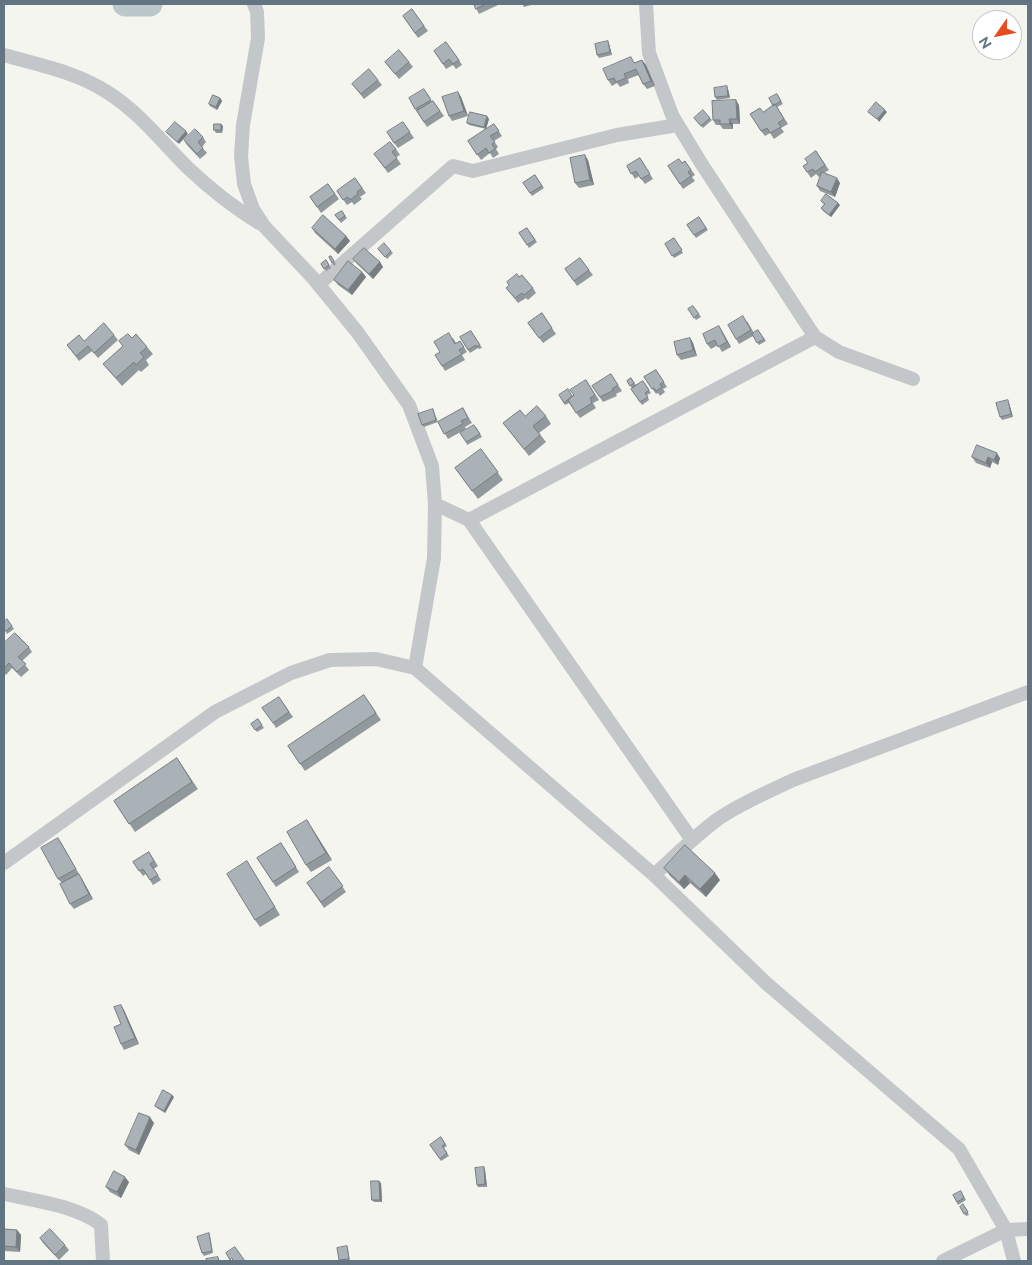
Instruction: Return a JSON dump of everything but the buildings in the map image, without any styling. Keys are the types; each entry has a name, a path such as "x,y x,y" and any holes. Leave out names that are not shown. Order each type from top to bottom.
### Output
{"street":[{"path":"254,4 258,38 242,125 241,156 244,184 253,208 264,226 319,284 358,333 409,405 432,466 435,504 434,558 414,668"},
{"path":"646,4 649,53 672,115 815,337 839,352 913,379"},
{"path":"4,55 75,75 107,91 135,113 188,168 233,206 264,226"},
{"path":"319,284 453,166 473,171 618,135 678,125"},
{"path":"468,520 815,337"},
{"path":"435,504 468,520 692,840"},
{"path":"4,863 214,712 291,673 330,660 376,658 414,668 654,875 766,983 959,1149 1006,1230 1014,1261"},
{"path":"654,875 719,818 757,797 794,780 1028,692"},
{"path":"4,1194 52,1204 93,1218 101,1225 103,1261"},
{"path":"943,1261 1006,1230 1028,1229"}],"waterway":[{"path":"125,4 150,4"}]}
